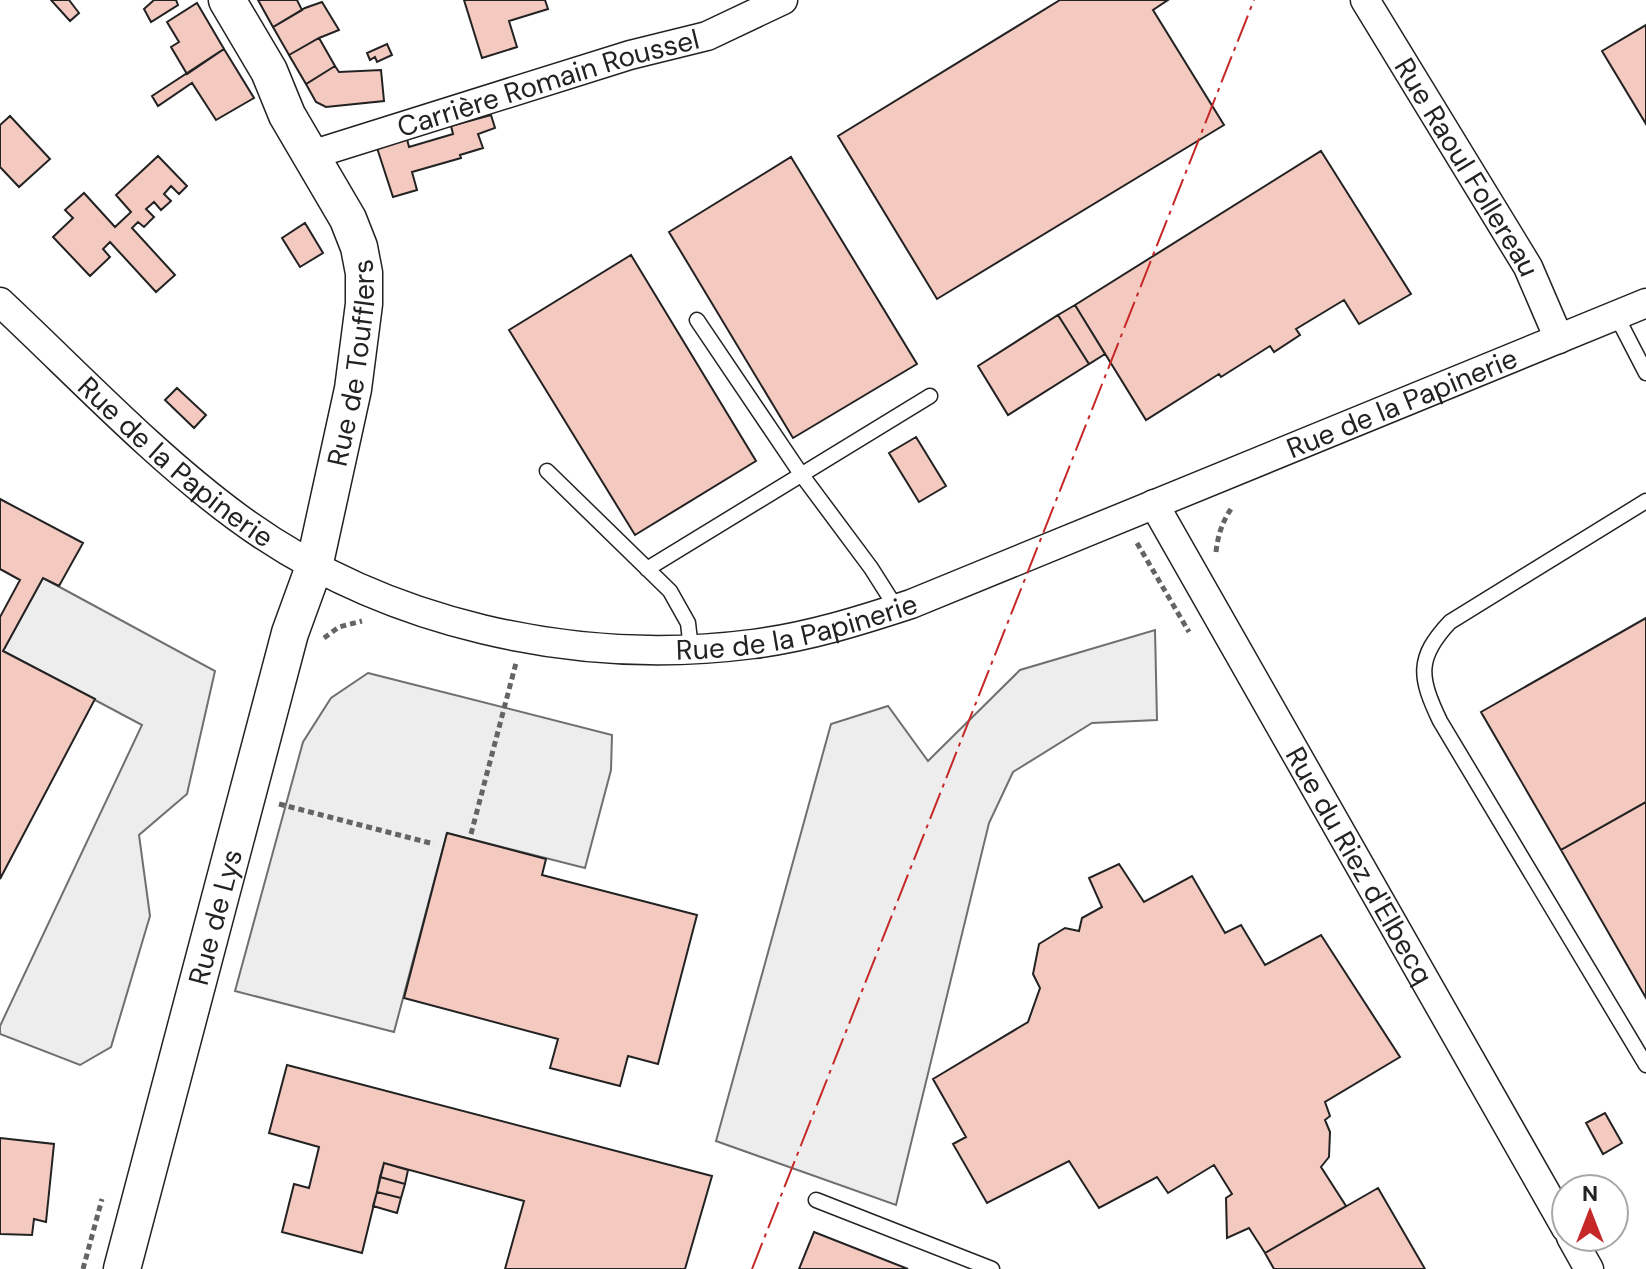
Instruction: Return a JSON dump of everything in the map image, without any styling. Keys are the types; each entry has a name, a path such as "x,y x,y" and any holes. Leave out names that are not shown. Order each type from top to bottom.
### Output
{"street":[{"name":"Rue de Toufflers","path":"227,0 269,71 287,115 348,219 359,247 364,273 364,304 353,389 314,567"},
{"name":"Carrière Romain Roussel","path":"311,155 630,55 707,36 783,0"},
{"name":"Rue Raoul Follereau","path":"1365,0 1528,267 1559,339"},
{"name":"Rue de la Papinerie","path":"0,302 189,479 238,518 314,567 386,598 474,626 569,645 629,649 691,649 788,638 897,609 1646,303"},
{"name":"Rue du Riez d'Elbecq","path":"1154,504 1550,1200"},
{"name":"Rue de Lys","path":"122,1269 290,633 314,567"}],"lane":[{"path":"1616,315 1646,373"},
{"path":"697,320 897,609"},
{"path":"647,569 930,396"},
{"path":"547,471 670,591 688,623 691,649"},
{"path":"1646,501 1450,622 1434,640 1424,659 1429,698 1440,721 1646,1065"},
{"path":"816,1200 992,1269"}],"path":[{"path":"315,646 339,627 365,620"},
{"path":"471,834 517,658"},
{"path":"271,802 434,844"},
{"path":"83,1269 104,1193"}],"shaded area":[{"path":"43,578 215,671 187,794 139,835 150,916 111,1047 80,1065 0,1034 0,1026 142,725 3,651"},
{"path":"1155,630 1157,720 1092,723 1013,772 989,823 896,1205 716,1141 831,724 888,706 928,761 1020,670"},
{"path":"368,673 612,735 611,770 585,868 447,833 394,1032 235,991 303,742 331,698"}],"building":[{"path":"51,0 69,0 79,13 70,21"},
{"path":"154,0 176,0 178,5 151,22 144,9"},
{"path":"258,0 297,0 302,10 273,27"},
{"path":"464,0 545,0 548,9 509,21 517,47 482,58"},
{"path":"1060,0 1168,0 1153,10 1224,125 937,299 838,136"},
{"path":"322,2 339,30 289,55 273,27"},
{"path":"197,3 224,49 187,74 171,47 179,42 167,22"},
{"path":"1646,25 1646,124 1602,51"},
{"path":"319,38 335,66 306,84 289,55"},
{"path":"387,44 392,55 377,62 375,57 370,60 367,53"},
{"path":"224,49 254,98 216,120 192,83 158,106 152,96"},
{"path":"335,66 339,72 381,70 384,101 326,107 316,102 306,84"},
{"path":"491,115 495,128 478,134 483,148 460,155 461,158 412,172 417,190 393,197 377,148 407,139 409,147 453,134 451,126"},
{"path":"10,116 50,159 19,187 0,167 0,125"},
{"path":"1321,151 1411,294 1359,324 1344,300 1296,329 1300,335 1274,352 1270,346 1146,420 1075,305"},
{"path":"158,156 187,186 179,194 171,186 164,194 171,201 161,210 154,202 146,209 154,217 144,227 138,222 132,228 175,275 156,292 110,242 103,249 110,257 90,276 53,237 73,218 65,210 84,193 115,227 131,212 116,195"},
{"path":"791,157 917,364 793,438 669,232"},
{"path":"305,223 323,253 300,267 282,238"},
{"path":"631,255 756,461 635,535 509,330"},
{"path":"1075,305 1105,354 1089,364 1058,315"},
{"path":"1058,315 1089,364 1008,415 978,366"},
{"path":"177,388 206,415 194,428 165,400"},
{"path":"916,437 946,486 919,502 889,453"},
{"path":"0,499 83,543 59,586 43,578 3,651 95,699 0,879 0,617 20,580 0,569"},
{"path":"1646,618 1646,802 1561,850 1481,712"},
{"path":"1646,802 1646,998 1561,850"},
{"path":"447,833 546,859 542,875 697,915 658,1064 628,1056 620,1086 550,1068 558,1039 404,998"},
{"path":"1119,864 1144,902 1192,876 1225,933 1241,925 1265,965 1321,935 1400,1057 1325,1102 1330,1116 1325,1120 1330,1132 1329,1157 1321,1167 1346,1206 1265,1253 1249,1228 1227,1238 1226,1198 1232,1194 1214,1165 1168,1193 1157,1177 1099,1208 1069,1161 987,1203 953,1144 966,1137 933,1079 1028,1022 1040,988 1033,974 1039,944 1065,928 1079,931 1082,918 1102,907 1089,878"},
{"path":"287,1065 712,1176 685,1269 505,1269 524,1201 384,1163 362,1253 282,1232 294,1184 309,1188 319,1147 269,1133"},
{"path":"1605,1113 1622,1143 1603,1154 1586,1123"},
{"path":"0,1138 54,1144 46,1222 34,1219 32,1235 0,1234"},
{"path":"384,1163 408,1170 405,1184 380,1177"},
{"path":"380,1177 405,1184 401,1198 377,1192"},
{"path":"1378,1188 1425,1269 1274,1269 1265,1253"},
{"path":"377,1192 401,1198 397,1213 373,1206"},
{"path":"814,1232 908,1269 799,1269"}],"power":[{"path":"752,1269 1254,0"}]}
